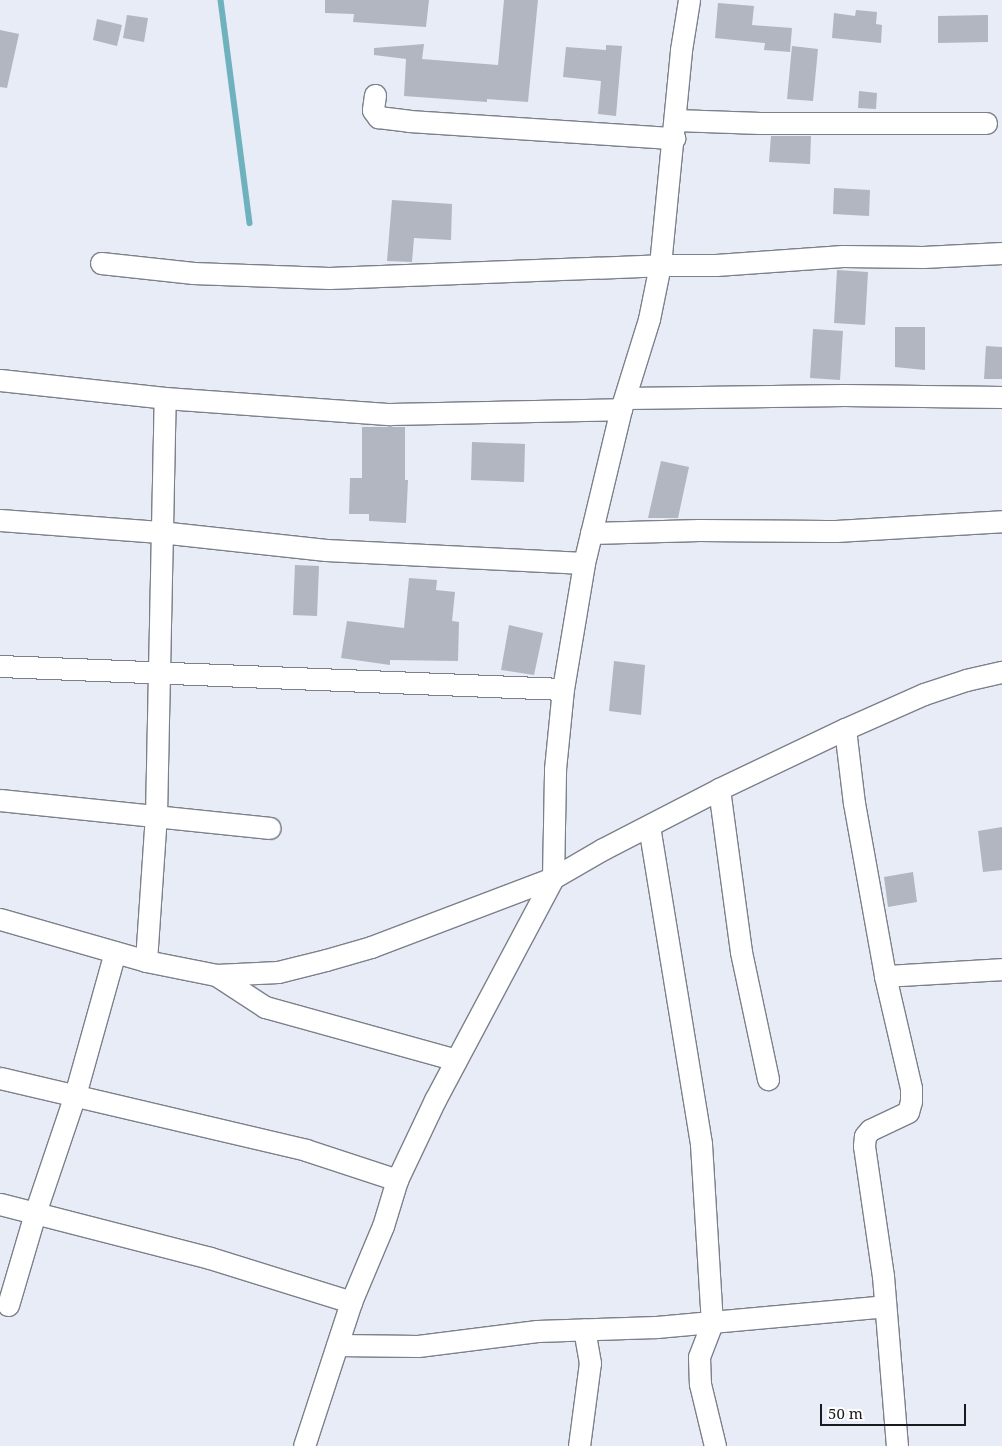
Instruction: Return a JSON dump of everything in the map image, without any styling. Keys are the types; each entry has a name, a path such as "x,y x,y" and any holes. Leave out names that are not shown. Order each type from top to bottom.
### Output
{"street":[{"path":"304,1446 351,1302 383,1226 397,1180 456,1060 553,878 555,769 563,688 584,563 624,404 649,319 660,265 675,129 681,50 689,0"},
{"path":"376,95 373,110 378,117 409,121 675,129 760,124 986,123"},
{"path":"101,263 193,273 329,278 660,265 716,266 843,256 923,257 1002,253"},
{"path":"0,380 165,398 390,414 844,394 1002,397"},
{"path":"146,961 156,815 160,532 165,398"},
{"path":"0,520 160,532 326,550 584,563"},
{"path":"592,533 699,530 836,532 1002,521"},
{"path":"0,666 159,674 302,677 563,688"},
{"path":"0,919 146,961 216,975 278,972 335,958 371,948 553,878 603,849 718,789 845,729 924,694 966,680 1002,672"},
{"path":"845,729 854,803 885,976 905,1056 911,1101 908,1112 870,1130 866,1136 864,1146 885,1306 897,1446"},
{"path":"718,789 741,952 768,1079"},
{"path":"0,800 270,828"},
{"path":"649,826 701,1144 712,1323 699,1358 700,1384 715,1446"},
{"path":"8,1305 35,1213 75,1095 115,952"},
{"path":"885,976 1002,969"},
{"path":"216,975 265,1007 456,1060"},
{"path":"0,1078 306,1150 397,1180"},
{"path":"0,1204 210,1258 351,1302"},
{"path":"337,1345 418,1346 537,1331 712,1323 885,1306"},
{"path":"580,1446 590,1363 584,1330"}],"building":[{"path":"325,0 429,0 426,27 353,22 354,14 325,13"},
{"path":"504,0 538,0 528,102 487,99 487,102 404,96 406,59 374,55 374,48 424,44 422,59 498,65"},
{"path":"718,3 754,6 752,25 792,28 790,52 764,50 765,43 715,38"},
{"path":"856,10 877,12 876,24 882,25 881,43 832,38 834,13 855,16"},
{"path":"127,15 148,18 144,42 123,38"},
{"path":"988,15 988,42 938,43 938,16"},
{"path":"97,19 122,25 117,46 93,40"},
{"path":"0,30 19,34 7,88 0,87"},
{"path":"606,45 622,46 616,116 598,114 601,81 563,77 566,47 606,50"},
{"path":"792,46 818,49 813,101 787,99"},
{"path":"859,91 877,93 876,109 858,108"},
{"path":"771,136 811,136 810,164 769,162"},
{"path":"834,188 870,190 869,216 833,214"},
{"path":"392,200 452,204 451,240 414,238 412,262 387,261"},
{"path":"837,270 868,272 865,325 834,323"},
{"path":"895,327 925,327 925,370 895,367"},
{"path":"813,329 843,331 840,380 810,378"},
{"path":"986,346 1002,347 1002,379 984,379"},
{"path":"362,427 405,427 405,480 408,480 406,523 369,521 369,514 349,514 350,478 362,478"},
{"path":"472,442 525,444 524,482 471,480"},
{"path":"661,461 689,467 678,518 648,518"},
{"path":"295,565 319,566 317,616 293,615"},
{"path":"409,578 437,580 436,590 455,592 452,621 459,622 458,661 390,660 390,665 341,658 347,621 404,628"},
{"path":"509,625 543,633 534,675 501,670"},
{"path":"614,661 645,665 641,715 609,711"},
{"path":"1002,827 1002,870 983,872 978,831"},
{"path":"913,872 917,902 888,907 884,877"}],"waterway":[{"path":"221,0 250,223"}]}
